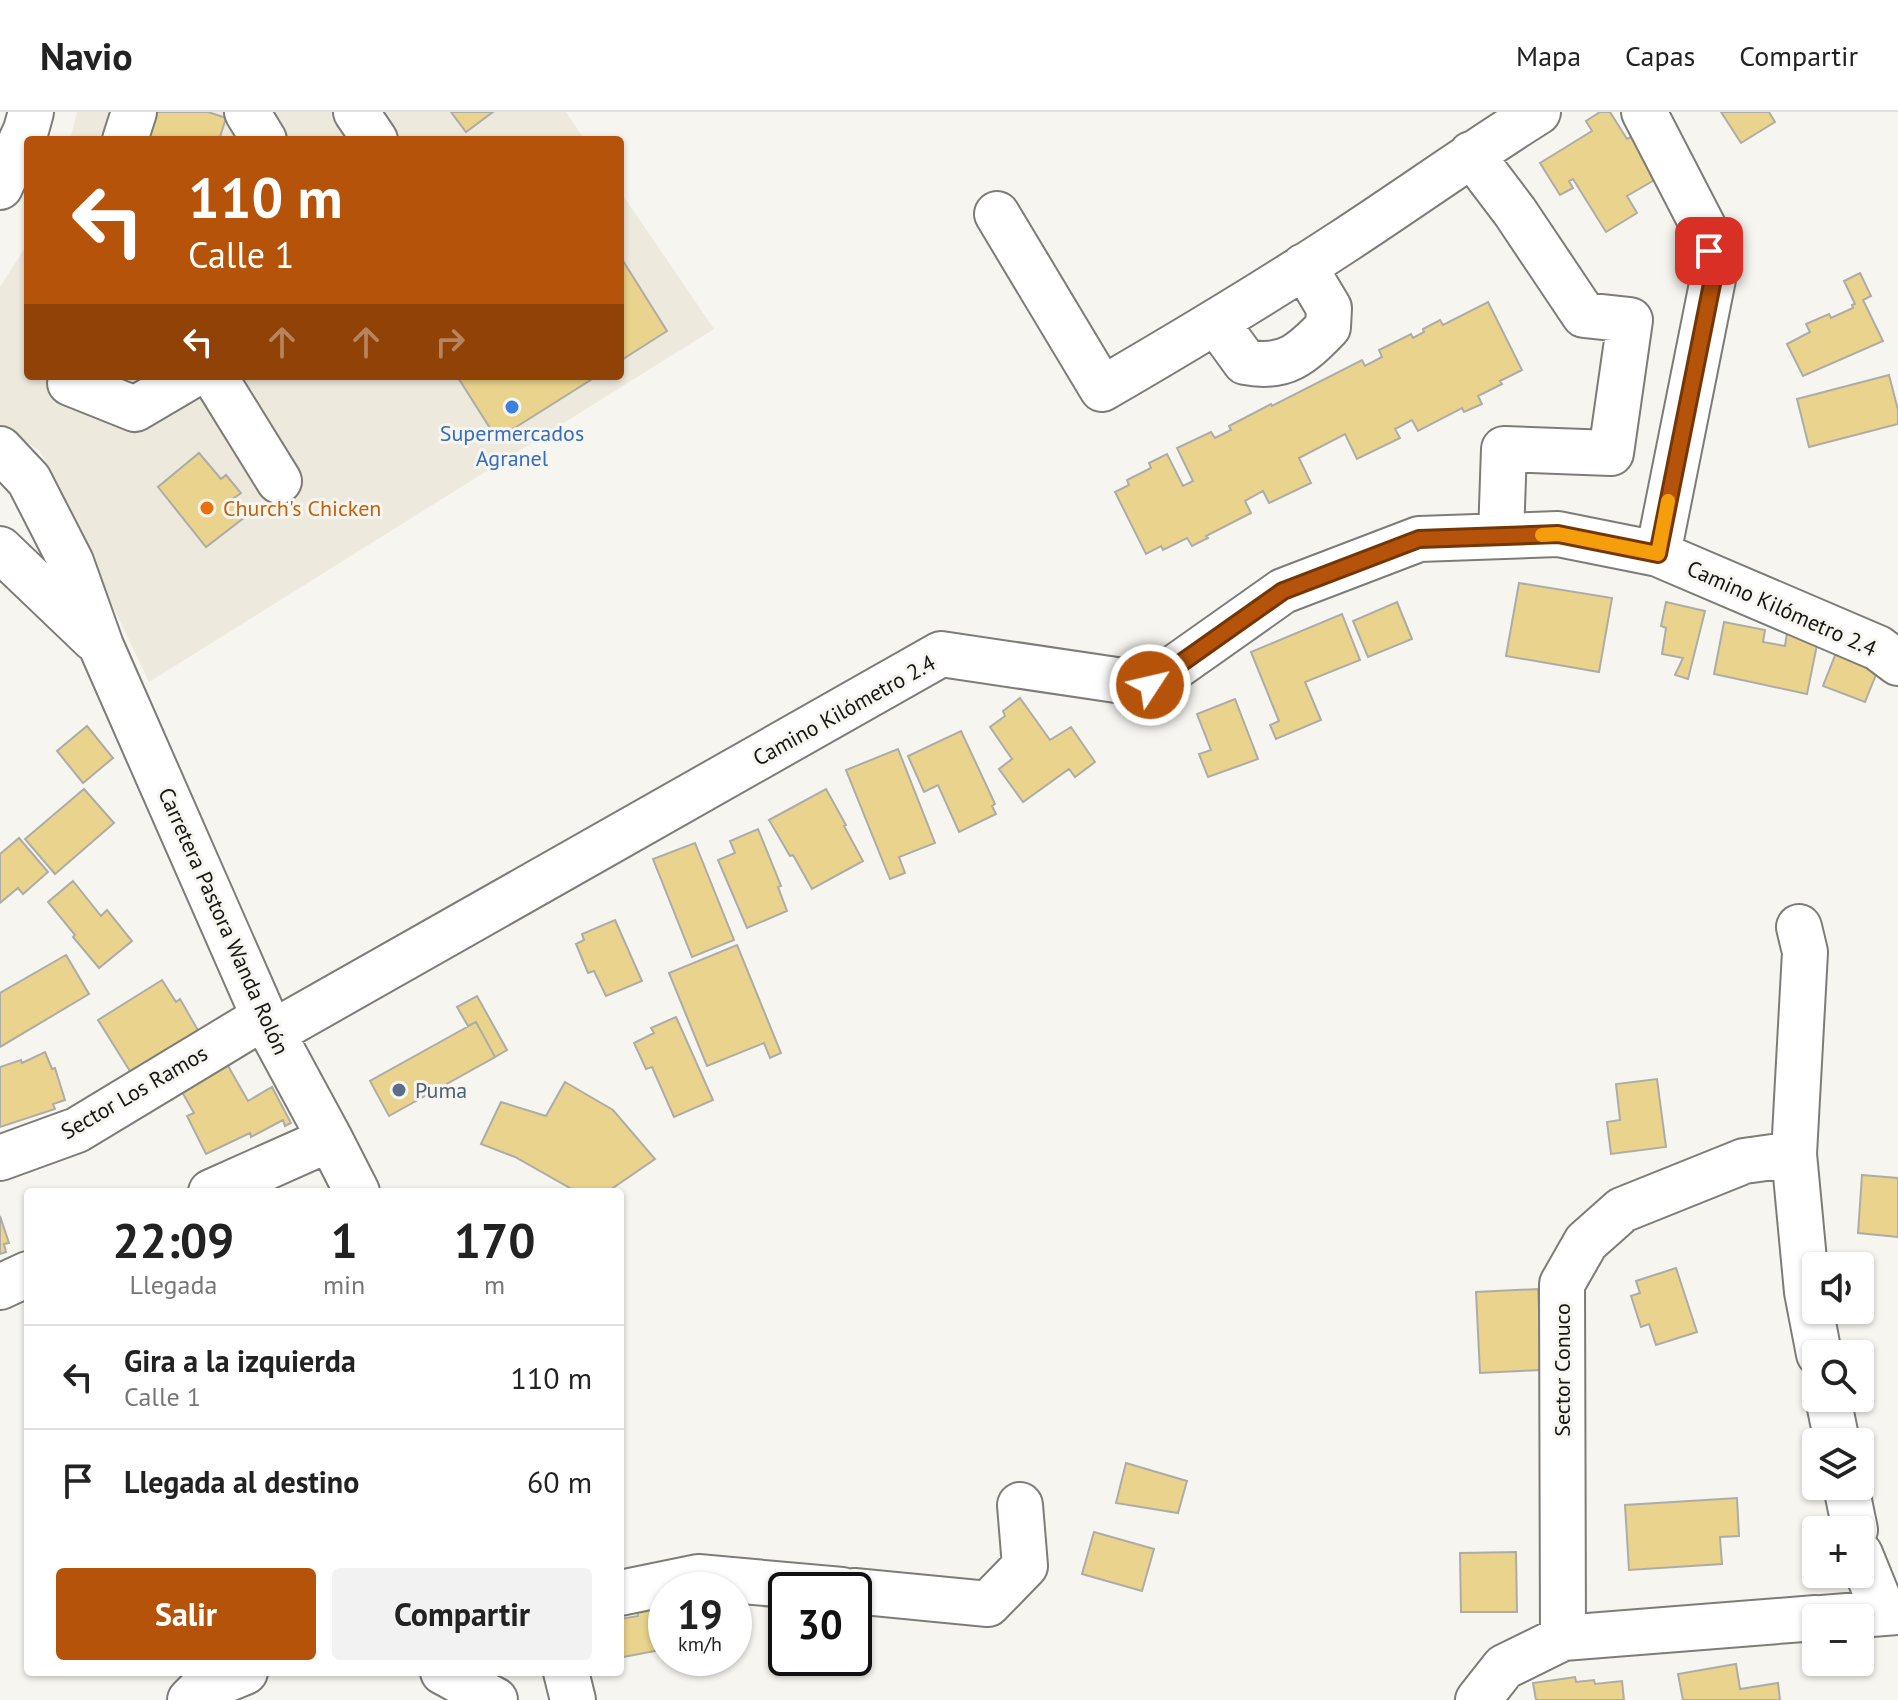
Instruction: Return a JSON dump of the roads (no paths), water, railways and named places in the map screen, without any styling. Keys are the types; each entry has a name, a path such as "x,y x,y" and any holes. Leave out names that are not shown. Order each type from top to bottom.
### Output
{"street":[{"path":"0,187 31,112"},
{"path":"126,136 134,112"},
{"path":"247,112 262,136"},
{"path":"997,214 1102,389 1216,322 1538,112"},
{"path":"1644,112 1704,228 1714,274 1658,554"},
{"path":"1471,154 1515,212 1584,315 1630,320 1611,453 1504,449 1501,536"},
{"path":"1216,322 1245,362 1263,365 1285,362 1315,341 1328,327 1329,308 1304,266"},
{"path":"71,380 70,383 135,409 184,380"},
{"path":"216,380 279,481"},
{"name":"Carretera Pastora Wanda Rolón","path":"0,449 29,480 71,562 101,646 268,1025 355,1188"},
{"name":"Camino Kilómetro 2.4","path":"268,1025 941,654 1150,685 1283,591 1419,539 1558,534 1658,554 1878,648 1898,663"},
{"name":"Carretera Pastora Wanda Rolón","path":"0,549 101,646"},
{"path":"1799,927 1805,952 1794,1154 1807,1292 1816,1340"},
{"name":"Sector Los Ramos","path":"0,1158 77,1130 268,1025"},
{"path":"220,1188 330,1139"},
{"name":"Sector Conuco","path":"1563,1638 1562,1284 1586,1242 1622,1210 1744,1161 1794,1154"},
{"path":"0,1287 24,1276"},
{"path":"872,1593 988,1604 1025,1566 1020,1505"},
{"path":"624,1592 698,1577 768,1583"},
{"path":"1874,1581 1891,1613"},
{"path":"1478,1700 1504,1667 1563,1638 1802,1619"},
{"path":"190,1700 199,1691 235,1676"},
{"path":"450,1676 495,1700"},
{"path":"567,1676 573,1700"}],"place":[{"name":"Supermercados Agranel","path":"512,407"},
{"name":"Church's Chicken","path":"207,508"},
{"name":"Puma","path":"399,1090"}]}
